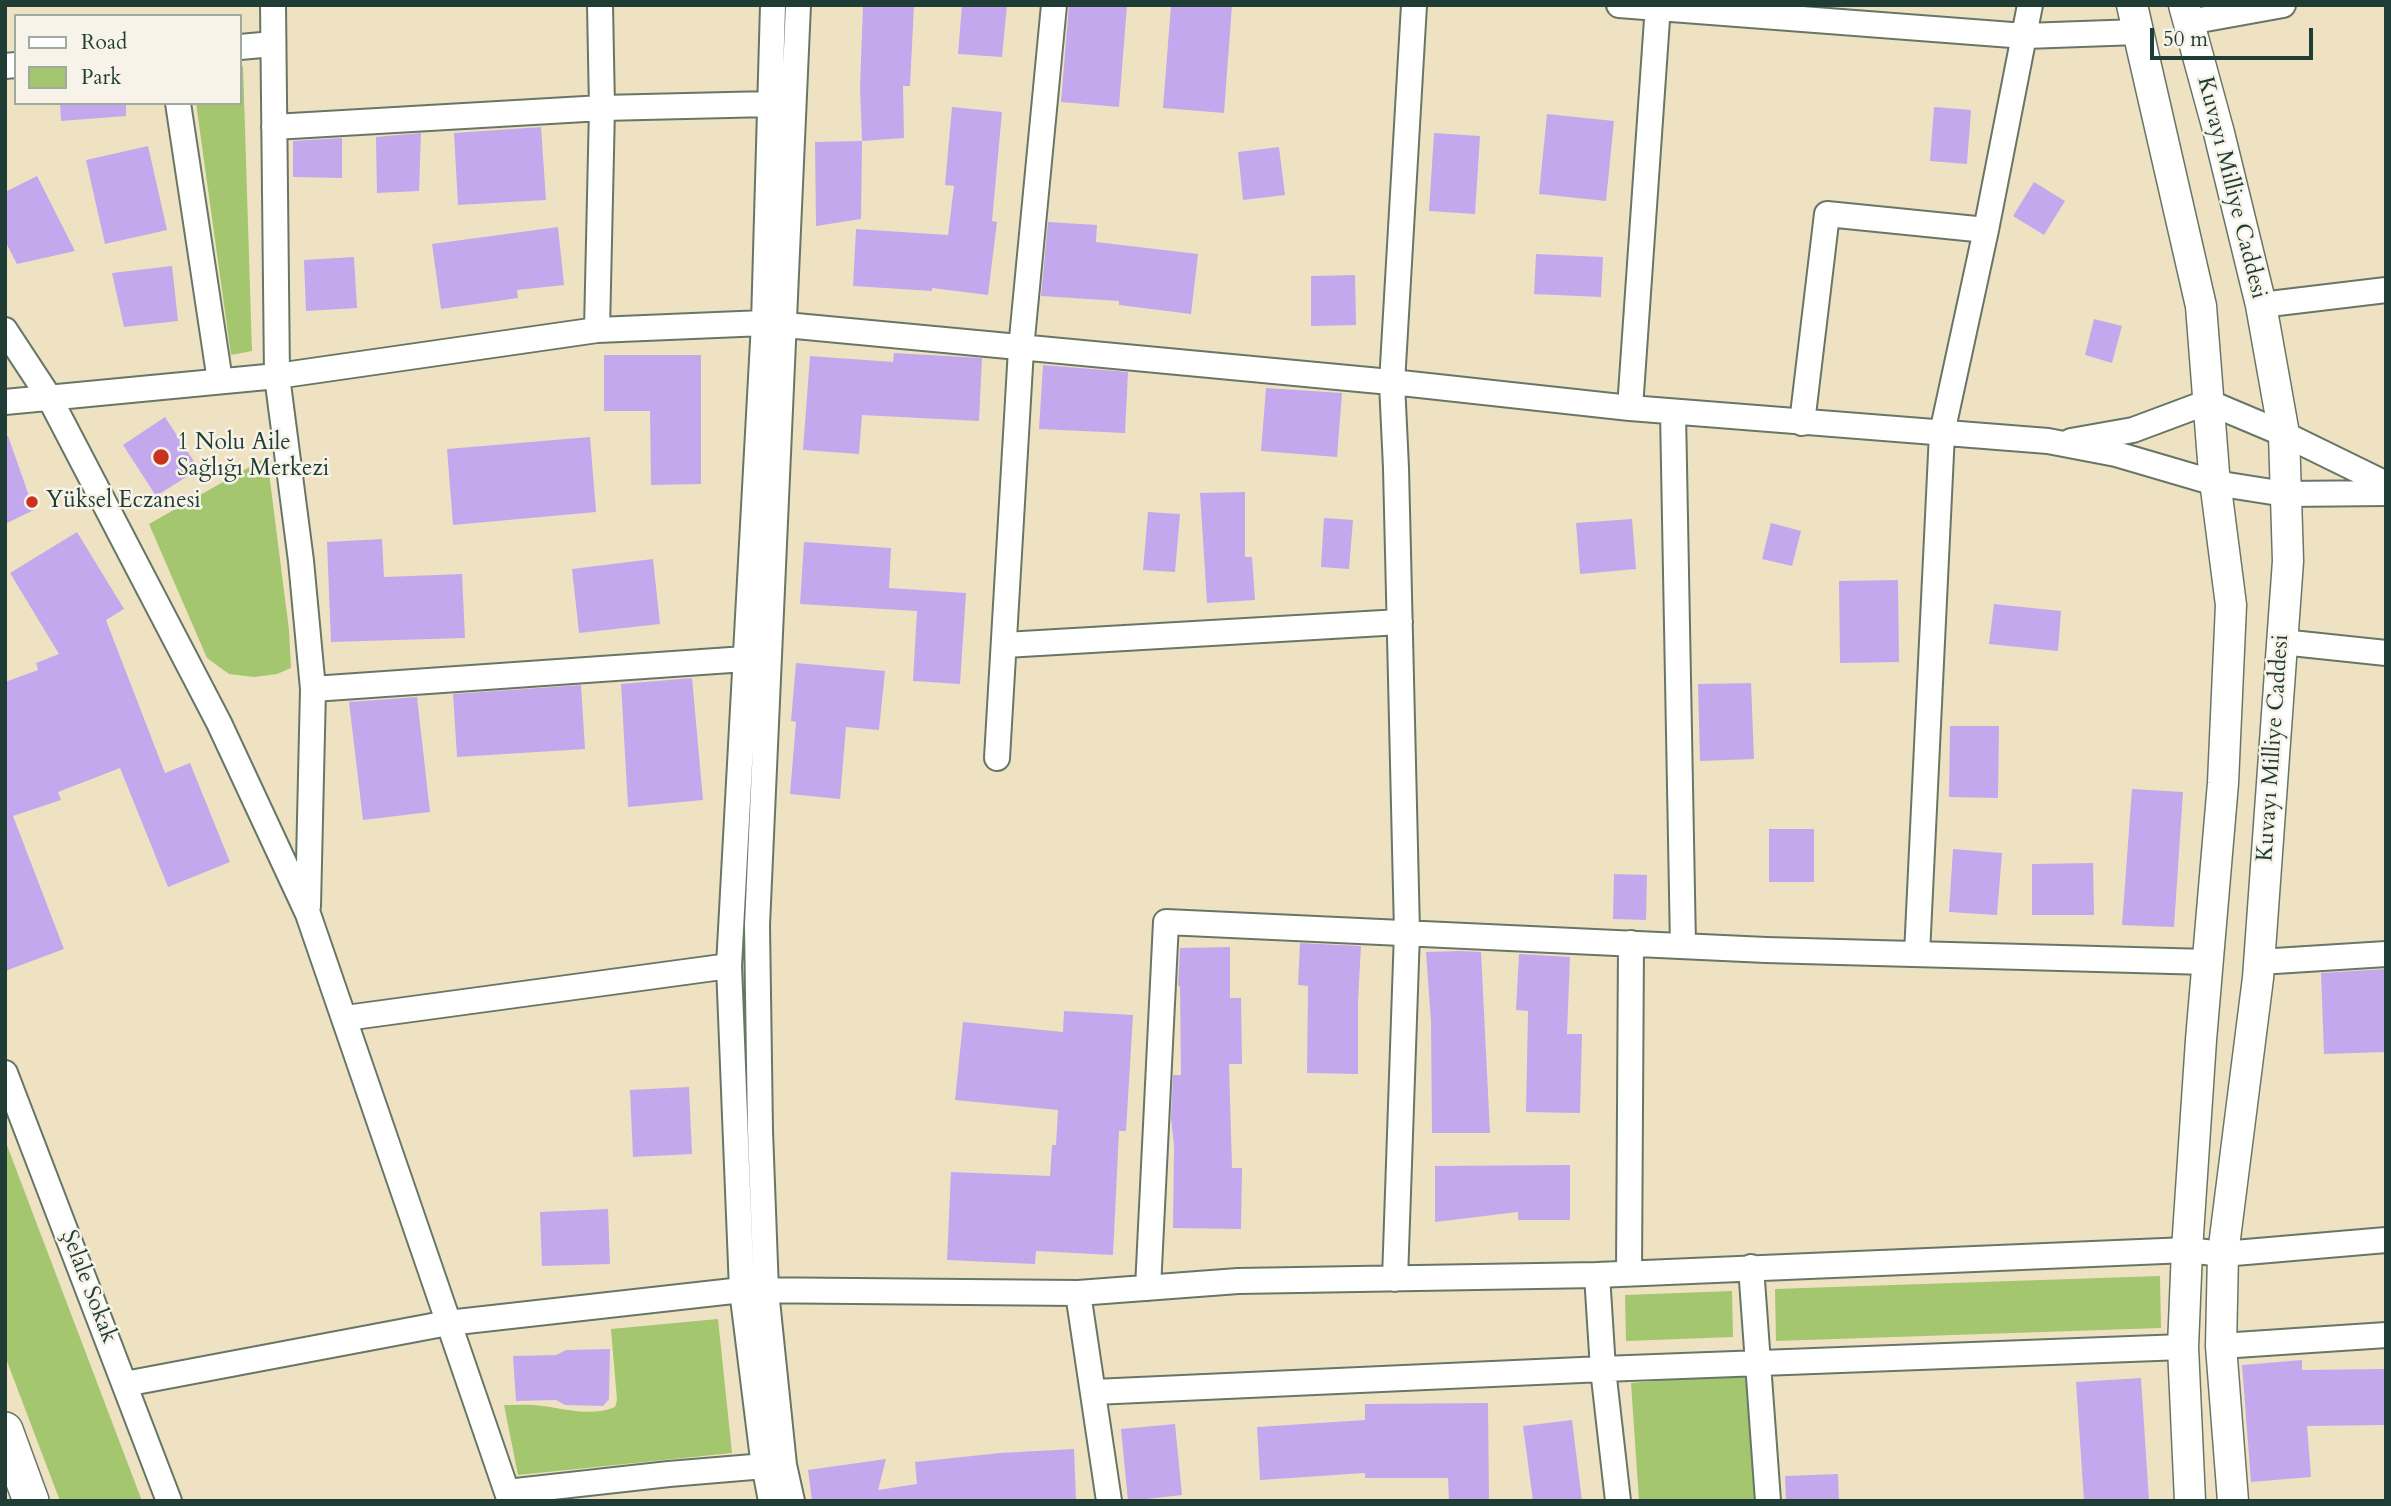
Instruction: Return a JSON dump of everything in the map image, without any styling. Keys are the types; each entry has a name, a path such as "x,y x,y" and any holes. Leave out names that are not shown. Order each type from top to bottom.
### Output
{"highway":[{"path":"5,1430 32,1501"}],"main road":[{"name":"Kuvayı Milliye Caddesi","path":"2186,14 2219,133 2261,305 2284,435 2288,561 2259,962 2223,1254 2221,1346 2233,1501"},
{"path":"2135,18 2201,306 2215,483 2231,605 2223,783 2187,1250 2183,1347 2190,1501"}],"street":[{"path":"273,5 277,376 301,561 313,689 308,914"},
{"path":"597,330 602,108 600,5"},
{"path":"773,5 770,104 774,324 757,925 766,1291 785,1465 792,1501"},
{"path":"771,1501 742,1290 729,966 745,659 799,5"},
{"path":"997,758 1021,349 1054,5"},
{"path":"1395,1279 1407,932 1392,383 1414,5"},
{"path":"1619,5 2025,36 2135,18"},
{"path":"1917,954 1942,433 1986,230 2030,5"},
{"path":"2186,14 2283,5"},
{"path":"1630,408 1658,7"},
{"path":"242,47 273,44"},
{"path":"274,127 602,108 770,104"},
{"path":"178,105 220,381"},
{"path":"1802,423 1827,214 1986,230"},
{"path":"2261,305 2386,290"},
{"path":"5,402 277,376 597,330 774,324 1673,412 2057,443 2116,454 2215,483 2285,494 2386,493"},
{"path":"5,331 49,397 219,723 308,914 509,1496 669,1474 765,1466"},
{"path":"2057,443 2133,430 2208,402 2386,484"},
{"path":"1673,412 1683,946"},
{"path":"1005,645 1400,622"},
{"path":"2282,642 2386,653"},
{"path":"313,689 745,659"},
{"path":"1148,1288 1166,922 1683,946 2208,962"},
{"path":"1629,1273 1631,943"},
{"path":"2259,962 2386,954"},
{"path":"346,1018 729,966"},
{"name":"Şelale Sokak","path":"5,1073 169,1501"},
{"path":"125,1384 448,1323 742,1290 1078,1293 1238,1281 1597,1275 2187,1250 2223,1254 2386,1240"},
{"path":"1751,1267 1768,1501"},
{"path":"1597,1275 1603,1369 1618,1501"},
{"path":"1078,1293 1109,1501"},
{"path":"2221,1346 2386,1335"},
{"path":"1094,1392 2183,1347"}],"green space":[{"path":"243,66 252,351 231,355 196,105 242,105"},
{"path":"267,457 289,630 291,668 277,674 254,677 229,674 207,658 149,524"},
{"path":"5,1140 142,1501 60,1501 5,1356"},
{"path":"2160,1276 2161,1328 1776,1341 1775,1289"},
{"path":"1732,1291 1733,1337 1626,1341 1625,1295"},
{"path":"718,1319 732,1453 518,1475 504,1405 538,1405 588,1412 615,1407 617,1400 611,1329"},
{"path":"1746,1374 1755,1501 1639,1501 1631,1383"}],"building":[{"path":"863,5 914,5 910,86 903,86 904,138 862,141 860,87"},
{"path":"962,5 1007,5 1002,57 958,54"},
{"path":"1069,5 1127,5 1119,107 1061,102"},
{"path":"1171,5 1232,5 1224,113 1163,108"},
{"path":"60,105 126,105 126,116 61,121"},
{"path":"952,107 1002,112 992,221 997,222 988,295 932,288 932,291 853,286 856,229 948,235 954,186 945,185"},
{"path":"1934,107 1971,110 1967,164 1930,161"},
{"path":"1547,114 1614,121 1606,201 1539,194"},
{"path":"541,127 546,200 458,205 454,133"},
{"path":"421,133 419,191 377,193 376,137"},
{"path":"1434,133 1480,136 1475,214 1429,211"},
{"path":"342,138 342,178 293,177 293,141"},
{"path":"862,141 861,219 816,226 815,142"},
{"path":"148,146 167,230 105,244 86,160"},
{"path":"1279,147 1285,195 1243,200 1238,152"},
{"path":"37,176 75,251 17,264 5,241 5,192"},
{"path":"2034,182 2065,201 2044,235 2013,216"},
{"path":"1048,222 1097,225 1096,242 1198,254 1191,314 1119,305 1119,301 1041,296"},
{"path":"558,227 564,285 517,290 518,298 441,309 432,244"},
{"path":"1536,254 1603,257 1601,297 1534,294"},
{"path":"354,257 357,308 306,311 304,260"},
{"path":"172,266 178,321 124,327 112,273"},
{"path":"1355,275 1356,325 1311,326 1311,276"},
{"path":"2094,319 2122,326 2112,363 2085,355"},
{"path":"894,353 982,358 979,421 862,415 859,454 803,450 810,356 893,362"},
{"path":"604,355 701,355 701,484 651,485 650,411 604,411"},
{"path":"1043,365 1128,372 1125,433 1039,429"},
{"path":"1266,388 1342,393 1337,457 1261,451"},
{"name":"1 Nolu Aile Sağlığı Merkezi","path":"165,417 199,469 156,496 123,445"},
{"path":"5,436 8,436 34,510 5,524"},
{"path":"590,437 596,512 453,525 447,449"},
{"path":"1245,492 1245,557 1252,557 1255,600 1207,603 1200,493"},
{"path":"1148,512 1180,514 1175,572 1143,570"},
{"path":"1324,518 1353,520 1349,569 1321,567"},
{"path":"1632,519 1636,569 1580,574 1576,523"},
{"path":"1771,523 1801,531 1792,566 1762,559"},
{"path":"77,532 124,609 106,620 165,773 190,763 230,862 168,887 120,768 58,792 61,800 13,816 64,949 5,971 5,682 38,670 36,663 59,654 10,573"},
{"path":"382,539 384,577 462,574 465,638 331,642 327,542"},
{"path":"804,542 891,548 889,588 966,593 960,684 913,681 917,611 800,604"},
{"path":"653,559 660,624 579,633 572,569"},
{"path":"1898,580 1899,662 1840,663 1839,581"},
{"path":"1994,604 2061,611 2058,651 1989,644"},
{"path":"796,663 885,671 879,730 846,727 840,799 790,794 796,722 791,721"},
{"path":"692,678 703,800 628,807 621,684"},
{"path":"1751,683 1754,759 1700,761 1698,684"},
{"path":"581,685 585,749 457,757 453,694"},
{"path":"417,697 430,812 363,820 349,702"},
{"path":"1950,726 1999,726 1998,798 1949,797"},
{"path":"2132,789 2183,792 2174,927 2122,925"},
{"path":"1769,829 1814,829 1814,882 1769,882"},
{"path":"1953,849 2002,853 1997,915 1949,912"},
{"path":"2093,863 2094,915 2032,915 2032,864"},
{"path":"1614,874 1647,875 1646,920 1613,919"},
{"path":"1300,943 1361,946 1358,1074 1307,1073 1308,986 1298,985"},
{"path":"1230,947 1230,998 1241,998 1242,1064 1229,1064 1232,1168 1242,1168 1241,1229 1173,1228 1174,1146 1171,1118 1173,1075 1181,1075 1178,986 1180,948"},
{"path":"1426,952 1481,952 1490,1133 1432,1133 1431,1022"},
{"path":"1519,954 1570,957 1567,1034 1582,1034 1580,1113 1526,1112 1528,1011 1516,1010"},
{"path":"2386,969 2386,1052 2324,1054 2321,973"},
{"path":"1064,1011 1133,1015 1126,1131 1119,1131 1113,1255 1036,1251 1035,1264 947,1260 951,1172 1050,1176 1052,1145 1056,1145 1058,1110 955,1100 963,1022 1063,1032"},
{"path":"689,1087 692,1154 633,1157 630,1090"},
{"path":"1570,1165 1570,1220 1518,1220 1518,1212 1435,1222 1435,1166"},
{"path":"608,1209 610,1264 542,1266 540,1212"},
{"path":"610,1349 609,1399 603,1406 565,1405 556,1400 516,1401 513,1356 556,1355 566,1350"},
{"path":"2302,1360 2302,1370 2384,1369 2385,1425 2307,1426 2311,1477 2251,1482 2242,1365"},
{"path":"2141,1378 2149,1501 2084,1501 2076,1382"},
{"path":"1488,1403 1489,1501 1449,1501 1448,1478 1365,1478 1365,1473 1260,1480 1257,1427 1365,1420 1365,1404"},
{"path":"1572,1420 1582,1501 1533,1501 1523,1426"},
{"path":"1175,1424 1182,1495 1128,1501 1121,1429"},
{"path":"1074,1449 1076,1501 812,1501 808,1470 886,1459 878,1490 917,1484 915,1462"},
{"path":"1838,1474 1839,1501 1786,1501 1785,1476"}],"place":[{"name":"1 Nolu Aile Sağlığı Merkezi","path":"161,457"},
{"name":"Yüksel Eczanesi","path":"32,502"}]}
